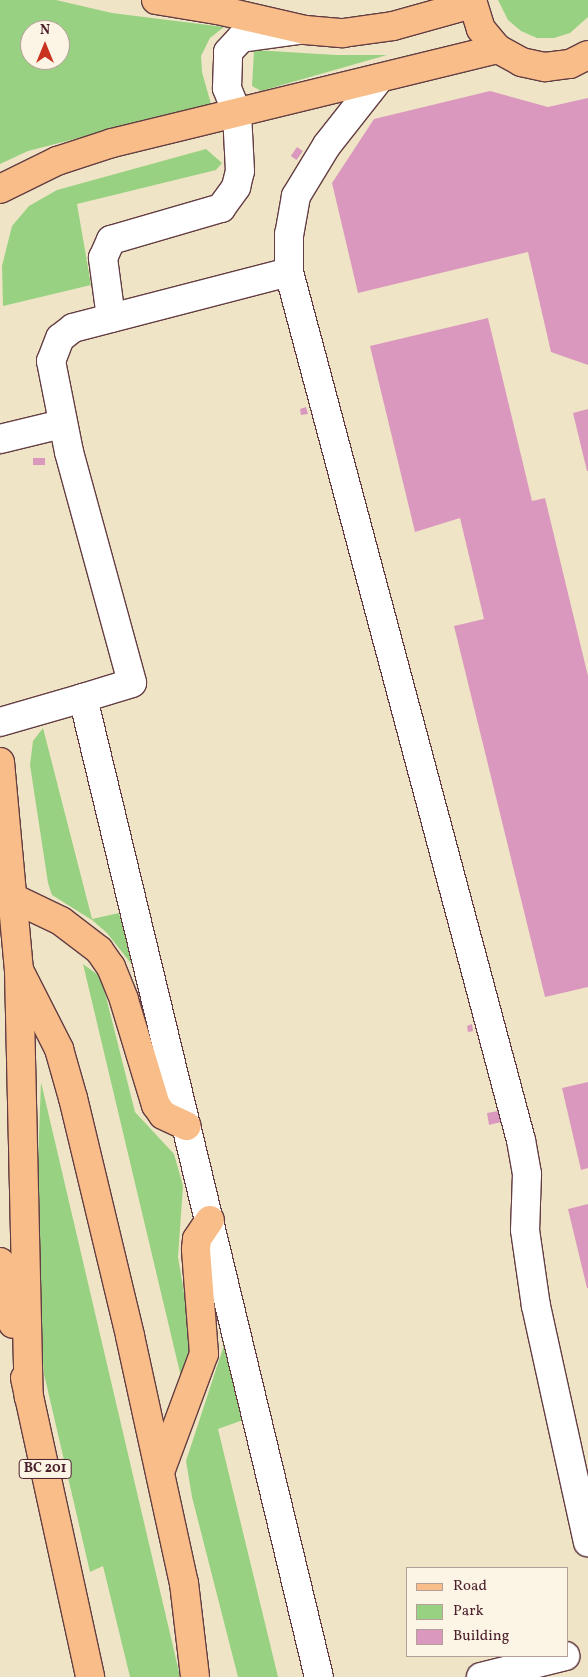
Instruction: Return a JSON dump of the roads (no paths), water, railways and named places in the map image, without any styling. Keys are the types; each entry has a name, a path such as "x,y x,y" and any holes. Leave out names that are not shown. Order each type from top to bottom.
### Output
{"main road":[{"path":"156,0 218,10 305,30 343,32 393,26 472,2 481,29 498,49 521,62 545,67 570,64 588,55"},
{"path":"0,189 57,161 112,143 498,49"},
{"path":"0,762 19,970 29,1396"},
{"path":"13,898 60,921 98,950 111,967 124,1000 156,1104 163,1115 187,1126"},
{"path":"19,970 59,1048 73,1098 184,1582 195,1677"},
{"path":"160,1472 204,1354 196,1249 201,1231 210,1220"},
{"name":"BC 201","path":"0,1262 90,1677"}],"lane":[{"path":"111,318 103,258 106,247 120,236 221,208 231,198 240,172 237,113 227,88 228,52 241,38 305,30"},
{"path":"379,79 327,145 296,196 290,234 290,272 521,1140 527,1174 525,1230 536,1306 588,1542"},
{"path":"0,722 132,683 62,424 52,378 54,348 60,338 73,328 290,272"},
{"path":"0,439 62,424"},
{"path":"83,698 319,1677"},
{"path":"568,1655 588,1650"},
{"path":"481,1677 562,1657"}]}
